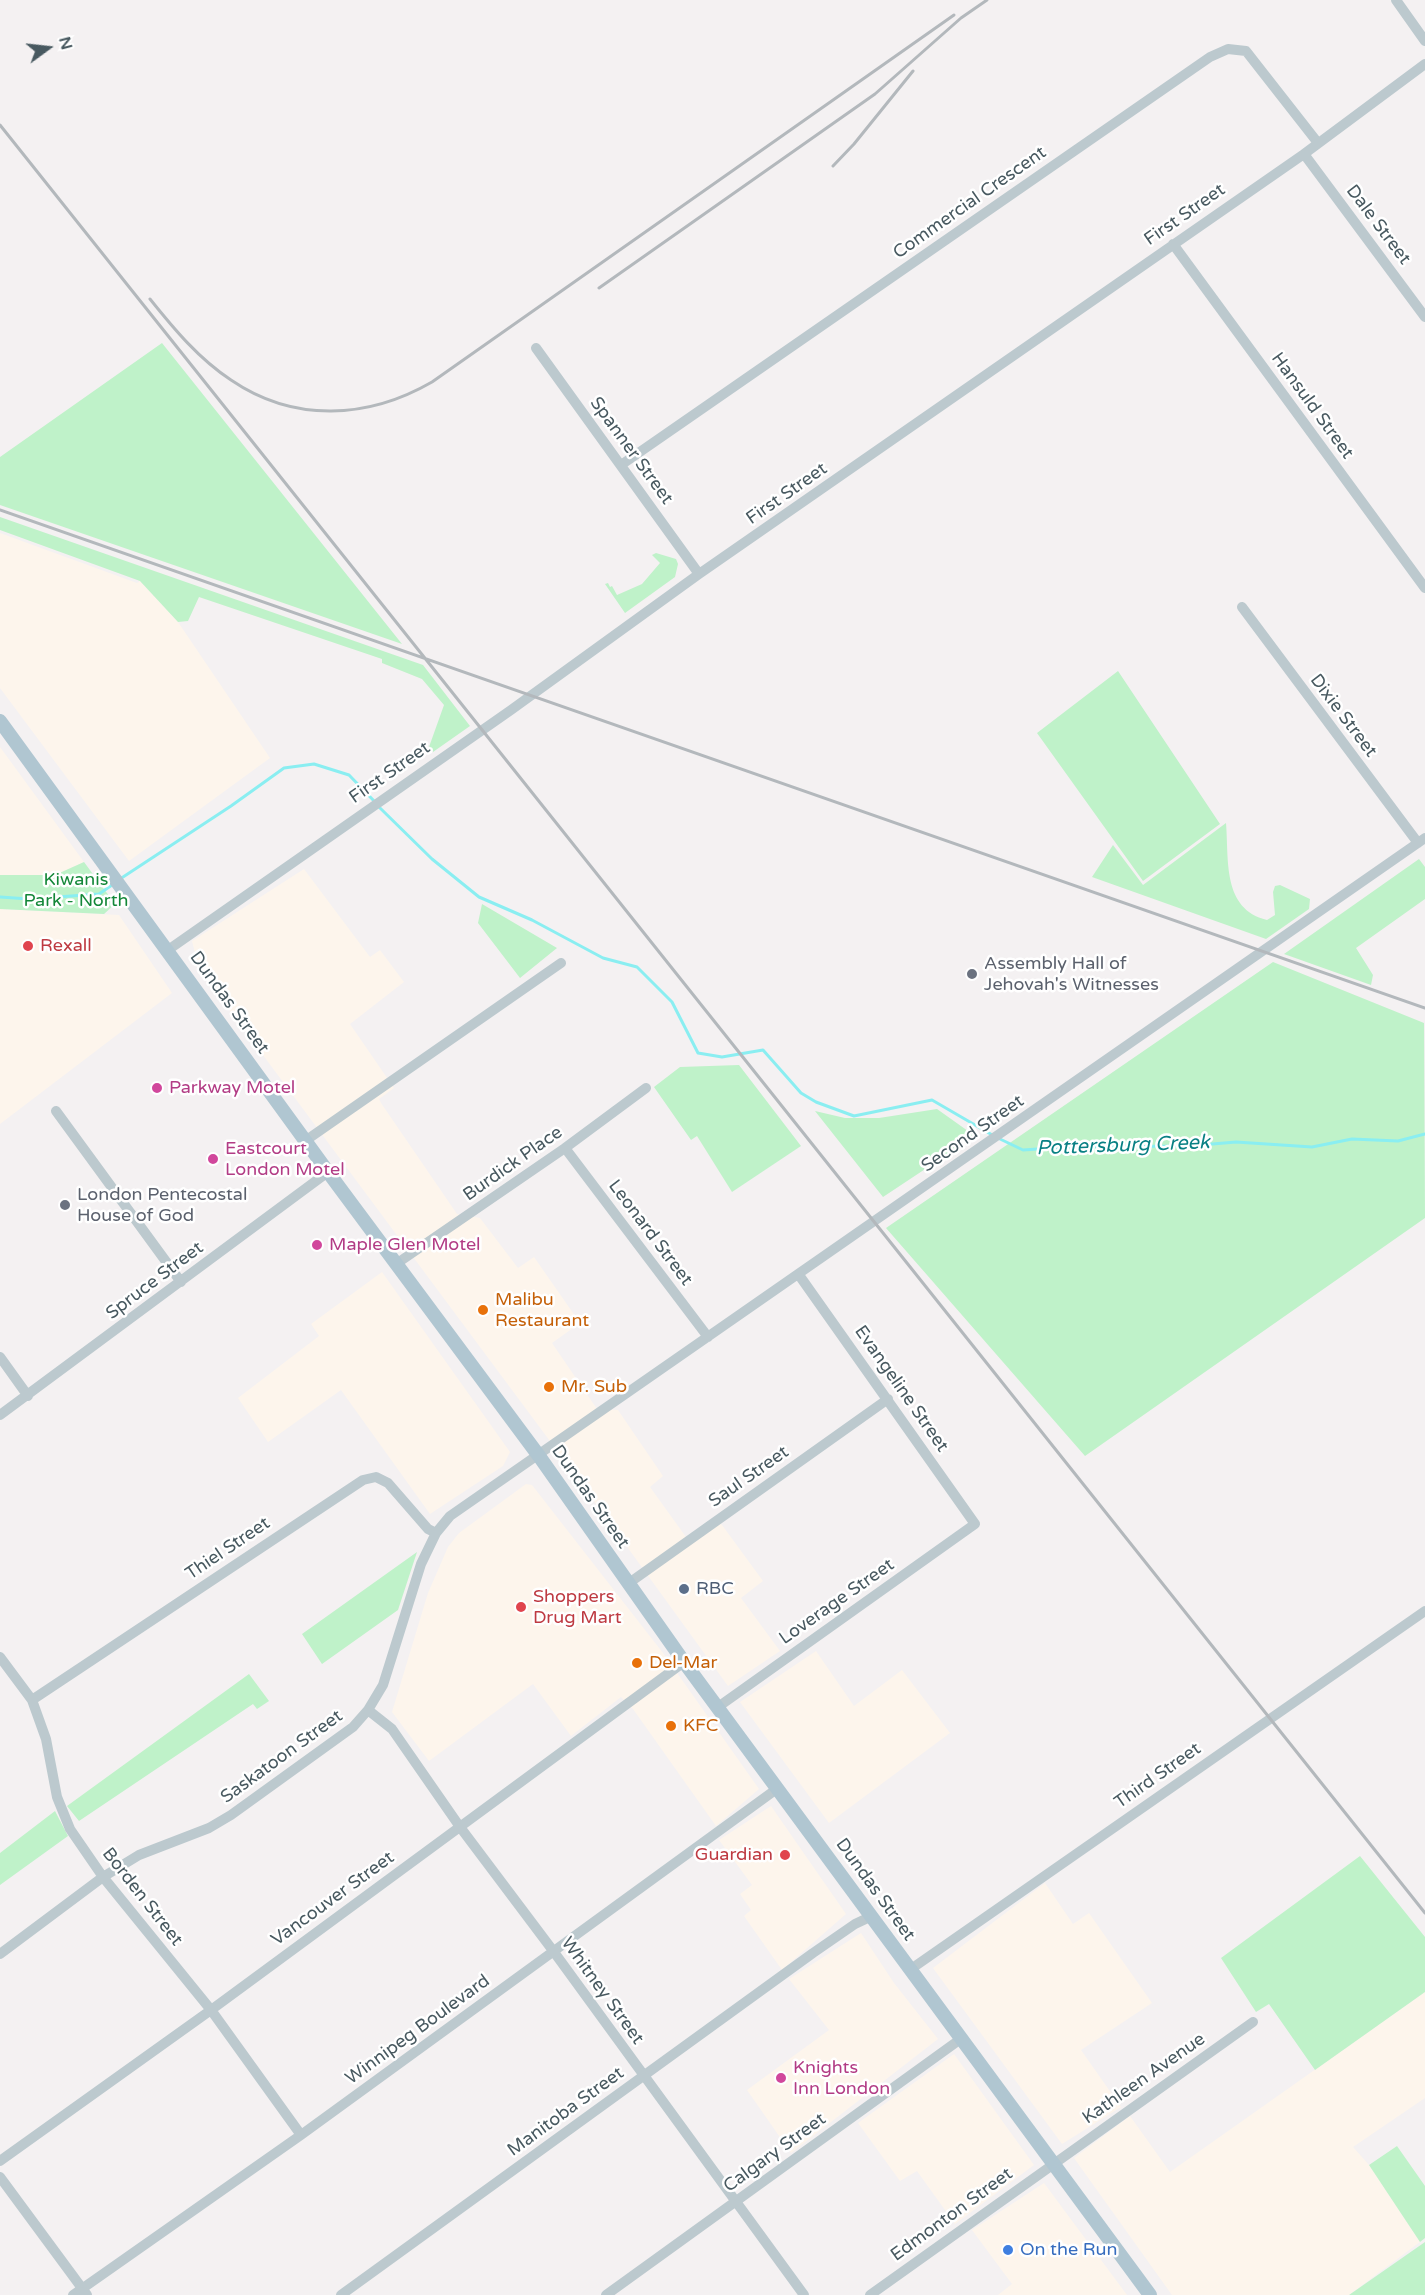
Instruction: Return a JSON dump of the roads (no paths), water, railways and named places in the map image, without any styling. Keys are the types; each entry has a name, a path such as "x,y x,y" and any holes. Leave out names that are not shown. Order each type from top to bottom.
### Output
{"main road":[{"name":"Dundas Street","path":"0,721 128,894 305,1141 539,1456 684,1662 1150,2295"}],"street":[{"path":"1396,0 1425,41"},
{"name":"Commercial Crescent","path":"621,465 1210,57 1227,49 1246,51 1318,143"},
{"name":"First Street","path":"168,950 511,710 699,574 1304,153 1425,64"},
{"name":"Dale Street","path":"1304,153 1425,317"},
{"name":"Hansuld Street","path":"1173,244 1425,588"},
{"name":"Spanner Street","path":"536,348 699,574"},
{"name":"Dixie Street","path":"1242,607 1421,841"},
{"name":"Second Street","path":"539,1456 1421,841"},
{"path":"305,1141 561,963"},
{"name":"Burdick Place","path":"396,1264 565,1148 646,1088"},
{"path":"56,1111 181,1282"},
{"name":"Leonard Street","path":"565,1148 708,1337"},
{"name":"Spruce Street","path":"0,1415 328,1172"},
{"name":"Evangeline Street","path":"799,1275 975,1524"},
{"path":"0,1357 28,1396"},
{"name":"Saul Street","path":"629,1583 888,1399"},
{"name":"Saskatoon Street","path":"0,1954 104,1877 140,1855 209,1828 231,1815 353,1727 368,1710 383,1685 421,1564 436,1533 450,1516 539,1456"},
{"name":"Thiel Street","path":"32,1700 363,1480 376,1477 388,1483 428,1529 436,1533"},
{"name":"Loverage Street","path":"718,1707 975,1524"},
{"name":"Third Street","path":"911,1969 1425,1611"},
{"name":"Borden Street","path":"0,1657 32,1700 46,1739 57,1797 70,1829 104,1877 210,2010 301,2135"},
{"name":"Vancouver Street","path":"0,2161 684,1662"},
{"name":"Whitney Street","path":"368,1710 392,1729 460,1827 804,2295"},
{"name":"Winnipeg Boulevard","path":"81,2293 778,1788"},
{"name":"Manitoba Street","path":"340,2295 813,1953 855,1924 872,1916"},
{"name":"Kathleen Avenue","path":"1053,2162 1252,2022"},
{"name":"Calgary Street","path":"606,2295 962,2038"},
{"name":"Edmonton Street","path":"870,2295 1053,2162"},
{"path":"0,2177 81,2293"}],"waterway":[{"name":"Pottersburg Creek","path":"120,879 284,768 314,764 349,775 375,802"},
{"name":"Pottersburg Creek","path":"379,807 432,859 479,897 532,920 603,958 637,967 672,1002 698,1053 722,1057 763,1050 801,1093 816,1102 854,1116 932,1100 994,1136"},
{"name":"Pottersburg Creek","path":"0,897 29,899 99,894 112,885"},
{"name":"Pottersburg Creek","path":"1000,1139 1023,1150 1067,1147 1189,1146 1236,1142 1312,1147 1352,1139 1398,1141 1425,1134"}],"railway":[{"path":"599,288 875,94 961,18 987,0"},
{"path":"150,299 178,332 219,372 255,394 280,404 331,411 357,409 408,394 432,382 954,15"},
{"path":"833,166 854,144 913,71"},
{"path":"0,125 1425,1913"},
{"path":"0,510 1425,1008"}],"place":[{"name":"Rexall","path":"28,946"},
{"name":"Assembly Hall of Jehovah's Witnesses","path":"972,974"},
{"name":"Parkway Motel","path":"157,1088"},
{"name":"Eastcourt London Motel","path":"213,1159"},
{"name":"London Pentecostal House of God","path":"65,1205"},
{"name":"Maple Glen Motel","path":"317,1245"},
{"name":"Malibu Restaurant","path":"483,1310"},
{"name":"Mr. Sub","path":"549,1387"},
{"name":"RBC","path":"684,1589"},
{"name":"Shoppers Drug Mart","path":"521,1607"},
{"name":"Del-Mar","path":"637,1663"},
{"name":"KFC","path":"671,1726"},
{"name":"Guardian","path":"785,1855"},
{"name":"Knights Inn London","path":"781,2078"},
{"name":"On the Run","path":"1008,2250"}],"park label":[{"name":"Kiwanis Park - North","path":"76,890"}]}
